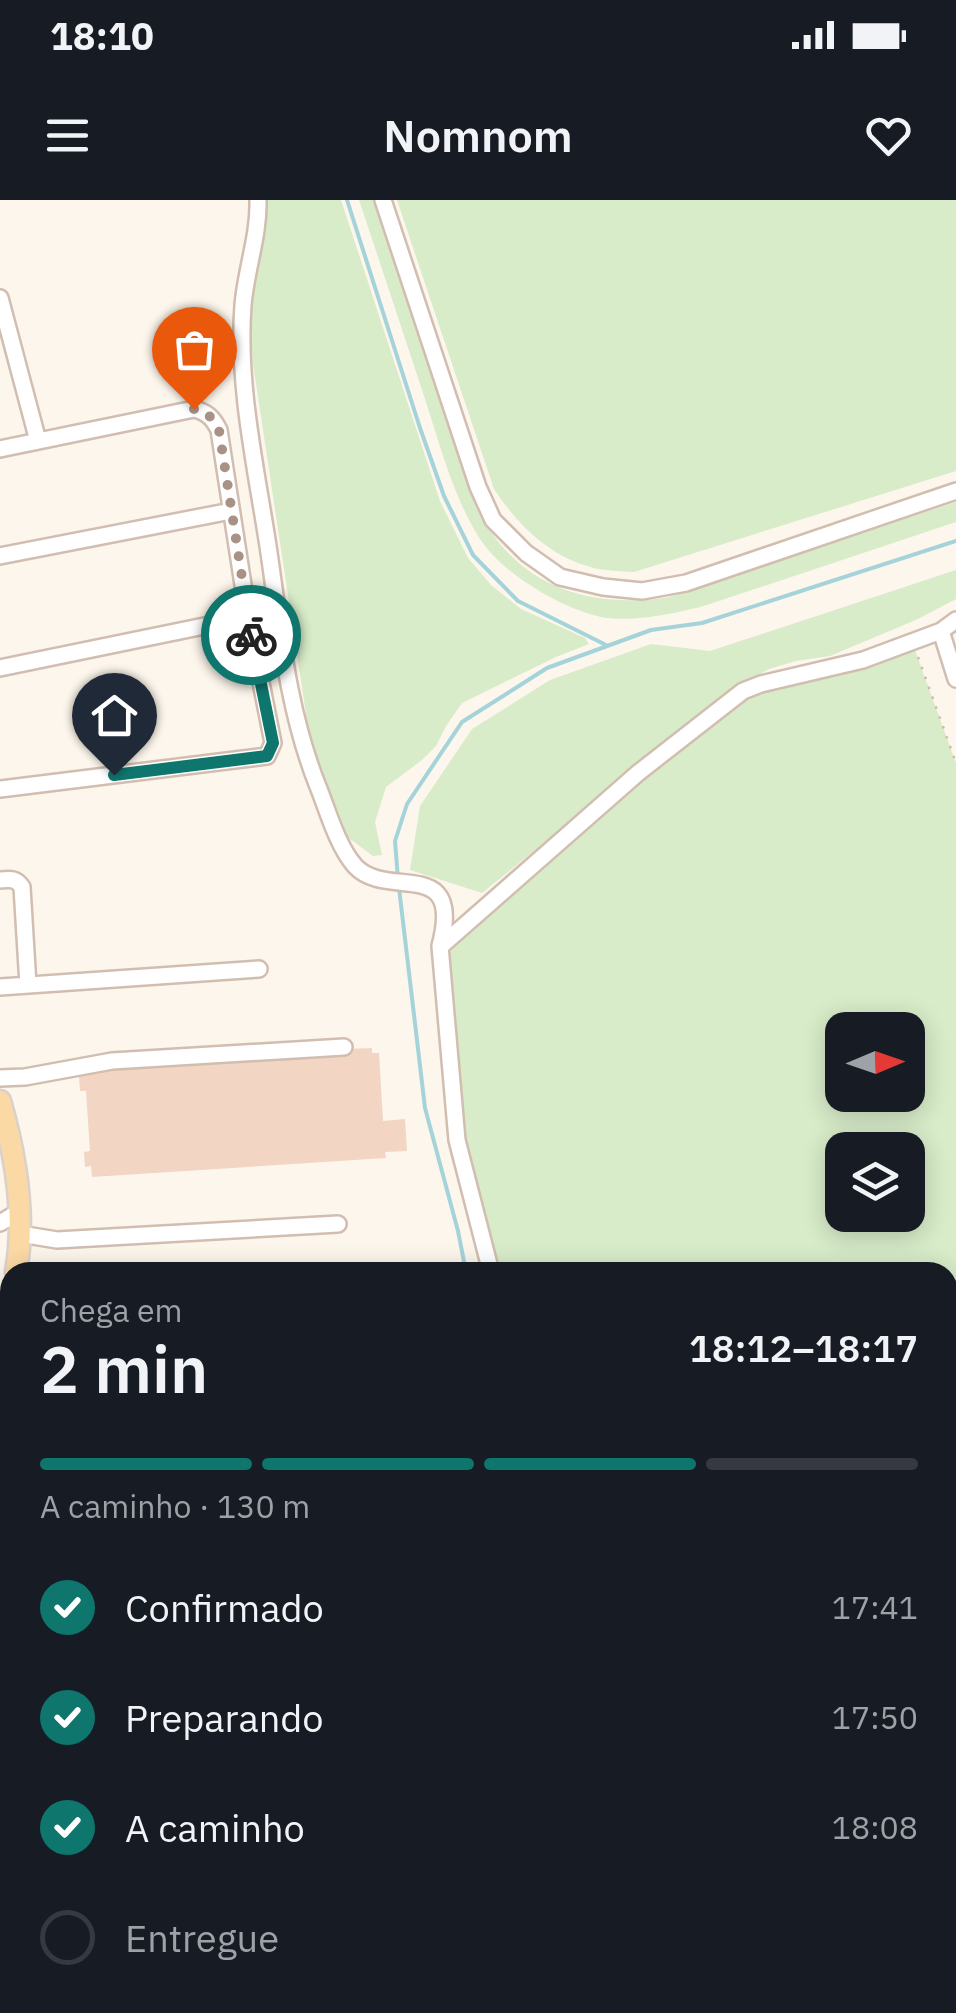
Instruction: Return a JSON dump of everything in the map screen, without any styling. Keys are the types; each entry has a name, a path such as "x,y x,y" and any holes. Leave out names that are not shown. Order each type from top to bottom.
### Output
{"main road":[{"path":"0,1104 11,1144 20,1210 17,1262"}],"street":[{"path":"258,200 243,304 244,362 293,706 306,756 345,852 356,868 377,880 418,882 442,902 446,923 440,946 457,1140 488,1262"},
{"path":"384,200 478,487 493,520 526,553 560,577 603,588 642,591 686,583 956,491"},
{"path":"0,298 7,352 38,442"},
{"path":"0,450 194,409 208,414 219,430 248,617 273,743 267,756 0,790"},
{"path":"0,556 232,511"},
{"path":"0,668 248,617"},
{"path":"440,946 638,773 742,691 863,660 941,631 956,620"},
{"path":"941,631 956,679"},
{"path":"0,880 10,878 22,887 28,985"},
{"path":"0,987 259,969"},
{"path":"0,1078 112,1061 344,1047"},
{"path":"0,1223 20,1210"},
{"path":"20,1234 57,1240 338,1224"}],"path":[{"path":"912,642 956,762"}],"green space":[{"path":"266,200 341,200 440,501 468,558 491,585 521,609 585,638 589,644 462,703 436,746 386,787 375,822 382,855 373,856 346,836 311,747 253,364 250,315"},
{"path":"359,200 374,200 468,487 489,529 506,550 546,581 592,597 669,597 956,502 956,522 707,605 669,614 627,619 601,617 554,599 495,558 474,530 441,449"},
{"path":"397,200 956,200 956,471 634,572 594,568 563,556 524,527 494,489"},
{"path":"956,570 956,599 830,656 769,669 741,684 482,893 410,870 420,806 472,729 550,680 651,644 710,651"},
{"path":"912,642 956,763 956,1262 488,1262 457,1140 440,946 743,691"}],"building":[{"path":"372,1048 372,1053 379,1053 383,1121 405,1119 407,1151 385,1152 386,1158 92,1177 91,1166 85,1167 84,1152 90,1151 86,1091 80,1091 79,1076 85,1075 85,1071 141,1068 140,1063 158,1062 158,1067 198,1060 198,1064 207,1064 207,1058 219,1057 220,1063 323,1052 324,1056 346,1055 346,1049"}],"waterway":[{"path":"347,200 444,496 473,555 518,601 606,645"},
{"path":"398,879 395,841 407,804 462,722 547,668 651,630 702,623 956,541"},
{"path":"399,888 425,1108 464,1262"}],"way so far":[{"path":"194,409 208,414 219,430 251,635"}],"route":[{"path":"114,775 267,756 273,743 251,635"}]}
